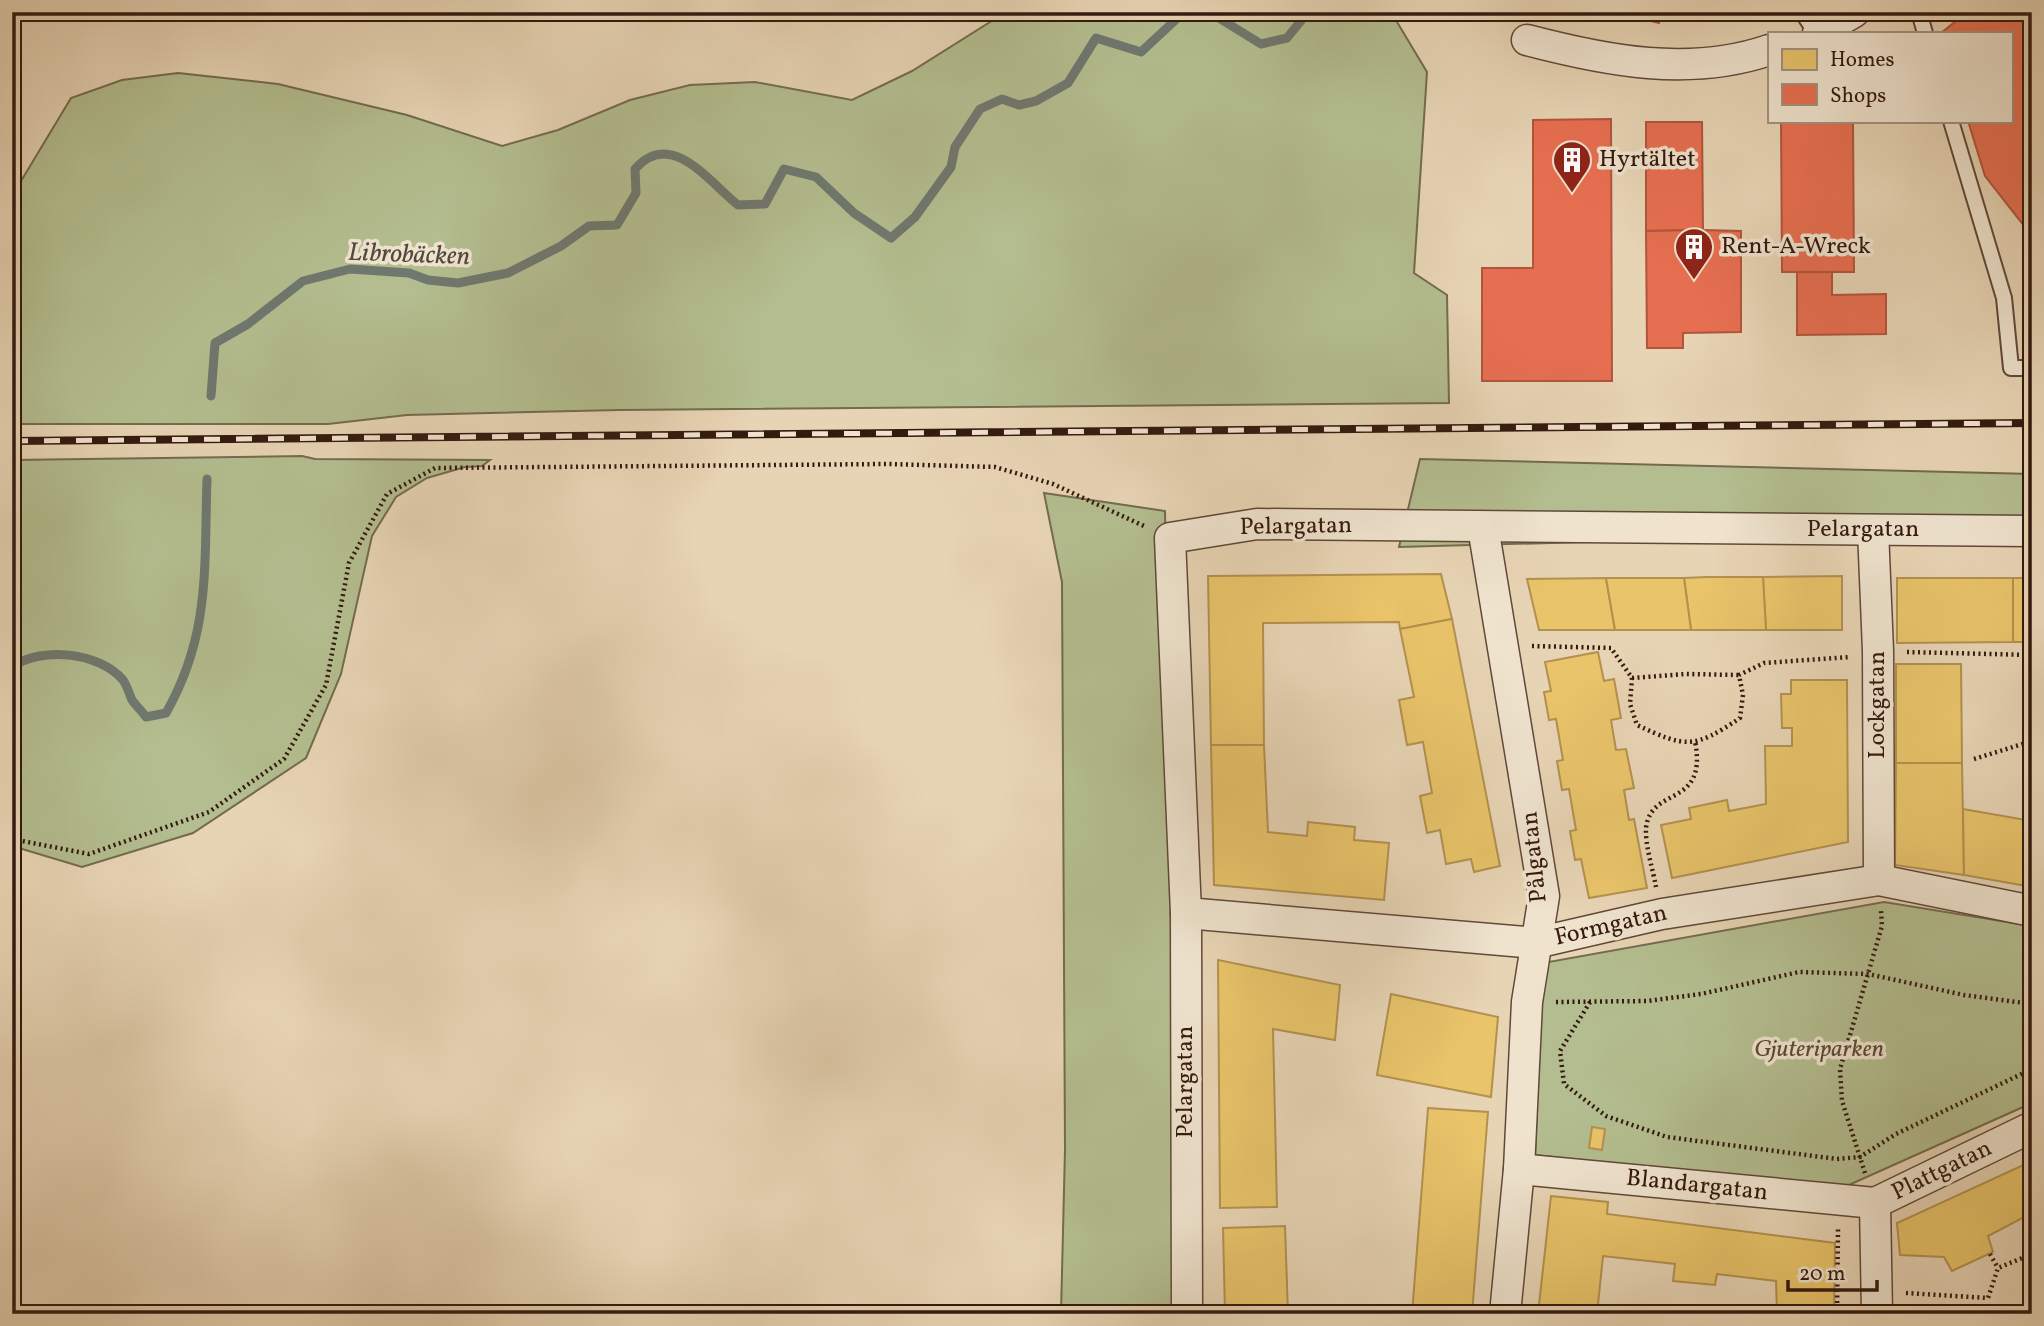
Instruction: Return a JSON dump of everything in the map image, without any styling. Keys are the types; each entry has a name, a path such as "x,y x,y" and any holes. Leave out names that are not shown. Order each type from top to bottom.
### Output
{"street":[{"path":"1819,32 1854,12"},
{"path":"1527,40 1595,58 1665,65 1739,60 1768,50"},
{"name":"Pelargatan","path":"1187,1314 1186,913 1170,538 1257,524 2032,531"},
{"name":"Pålgatan","path":"1483,527 1544,896 1527,1002 1519,1169 1505,1314"},
{"name":"Lockgatan","path":"1873,530 1878,651 1878,880"},
{"name":"Formgatan","path":"1186,913 1536,943 1662,914 1878,880 2032,911"},
{"name":"Plattgatan","path":"1886,1303 1875,1203 2032,1127"},
{"name":"Blandargatan","path":"1519,1169 1875,1203"}],"lane":[{"path":"1802,12 1816,32"},
{"path":"1919,12 1925,32"},
{"path":"1951,122 2004,298 2011,368 2032,368"}],"path":[{"path":"12,839 89,854 209,812 284,759 326,685 348,563 387,494 435,468 887,464 995,467 1053,484 1170,538"},
{"path":"1527,646 1611,648 1632,678 1630,704 1637,725 1674,743 1695,741 1714,735 1740,718 1743,695 1739,675"},
{"path":"1632,678 1686,674 1739,675 1764,663 1852,657 1878,651 2031,655 2031,742 1974,759"},
{"path":"1656,884 1646,827 1653,810 1690,785 1700,765 1695,741"},
{"path":"1875,1203 1842,1101 1840,1069 1882,926 1878,880"},
{"path":"1527,1002 1647,1001 1702,994 1799,972 1868,974 1964,995 2032,1004"},
{"path":"1590,1002 1560,1051 1563,1084 1606,1116 1667,1137 1837,1158 1860,1157 1896,1134 2032,1069"},
{"path":"1837,1314 1839,1200"},
{"path":"1886,1303 1988,1298 1998,1268 1990,1254"},
{"path":"1998,1268 2032,1254"}],"green space":[{"path":"1006,12 1391,12 1427,72 1414,273 1447,295 1449,403 619,410 407,415 328,424 12,424 12,196 71,98 122,80 178,73 278,84 407,115 502,146 558,130 630,100 690,85 755,82 852,100 912,71"},
{"path":"302,456 315,459 490,460 482,466 465,467 427,478 396,497 372,536 341,674 306,758 193,833 82,867 12,846 12,460"},
{"path":"1420,459 2032,474 2032,530 1399,547"},
{"path":"1044,493 1165,511 1179,1314 1061,1314 1065,1149 1062,582"},
{"name":"Gjuteriparken","path":"1884,902 2032,926 2032,1103 1840,1189 1535,1155 1543,963"}],"building: Homes":[{"path":"1441,574 1452,619 1400,629 1399,622 1263,623 1264,745 1211,745 1208,576"},
{"path":"1842,576 1842,630 1766,630 1763,577"},
{"path":"1763,577 1766,630 1691,630 1684,578"},
{"path":"1606,578 1615,630 1539,630 1527,579"},
{"path":"1606,578 1684,578 1691,630 1615,630"},
{"path":"1897,578 2013,578 2013,642 1897,643"},
{"path":"2013,578 2032,578 2032,642 2013,642"},
{"path":"1452,619 1500,866 1474,872 1471,859 1446,864 1440,830 1427,833 1420,796 1432,793 1423,742 1407,745 1399,700 1414,697 1400,629"},
{"path":"1598,652 1604,681 1614,679 1621,718 1611,720 1616,750 1626,749 1634,788 1624,790 1629,820 1634,819 1647,888 1589,898 1581,859 1575,860 1570,831 1576,830 1569,789 1562,790 1557,761 1563,760 1556,719 1549,720 1544,692 1551,691 1545,662"},
{"path":"1896,664 1961,664 1962,763 1896,763"},
{"path":"1791,680 1847,680 1848,842 1672,878 1661,825 1691,819 1689,808 1727,800 1729,811 1766,804 1765,746 1792,746 1792,728 1782,728 1781,694 1791,694"},
{"path":"1211,745 1264,745 1268,832 1307,836 1308,822 1355,827 1354,840 1389,843 1384,900 1214,885"},
{"path":"1896,763 1962,763 1964,875 1895,865"},
{"path":"1963,809 2032,821 2032,887 1964,875"},
{"path":"1218,960 1340,985 1335,1040 1273,1029 1277,1207 1220,1208"},
{"path":"1391,994 1498,1017 1491,1097 1377,1075"},
{"path":"1428,1108 1488,1112 1472,1314 1412,1314"},
{"path":"1592,1127 1605,1129 1602,1150 1589,1148"},
{"path":"2032,1161 2032,1213 1988,1236 1993,1252 1952,1271 1944,1257 1900,1255 1897,1223"},
{"path":"1551,1196 1608,1202 1607,1214 1835,1243 1834,1314 1777,1314 1776,1281 1717,1274 1715,1285 1673,1281 1675,1264 1603,1256 1597,1314 1538,1314"},
{"path":"1285,1226 1288,1314 1225,1314 1223,1228"},
{"path":"1905,1307 1964,1310 1964,1314 1905,1314"}],"building: Shops":[{"path":"1616,12 1661,12 1659,23"},
{"path":"1967,12 2032,12 2032,236 1985,176 1968,122 2012,122 2012,32 1942,32"},
{"name":"Hyrtältet","path":"1611,119 1612,381 1482,381 1482,268 1533,268 1533,120"},
{"path":"1646,122 1702,122 1703,230 1646,231"},
{"path":"1781,122 1853,122 1854,272 1782,272"},
{"name":"Rent-A-Wreck","path":"1646,231 1741,231 1741,332 1683,333 1683,348 1647,348"},
{"path":"1797,272 1832,272 1832,295 1886,294 1886,334 1797,335"}],"waterway":[{"name":"Librobäcken","path":"211,396 215,343 248,324 303,281 350,269 409,273 428,280 458,283 508,273 561,246 589,226 617,225 636,193 635,169 649,158 662,154 675,156 689,163 738,205 765,204 784,169 816,177 854,213 891,238 915,217 951,167 955,147 980,109 1002,99 1019,105 1036,101 1068,83 1096,38 1141,52 1184,12"},
{"name":"Librobäcken","path":"1200,12 1214,15 1261,44 1287,38 1308,12"},
{"name":"Librobäcken","path":"12,667 38,656 69,655 85,658 100,663 123,680 132,700 146,717 166,713 181,684 198,627 205,570 207,479"}],"railway":[{"path":"12,441 2032,423"}],"place":[{"name":"Hyrtältet","path":"1572,194"},
{"name":"Rent-A-Wreck","path":"1694,281"}]}
